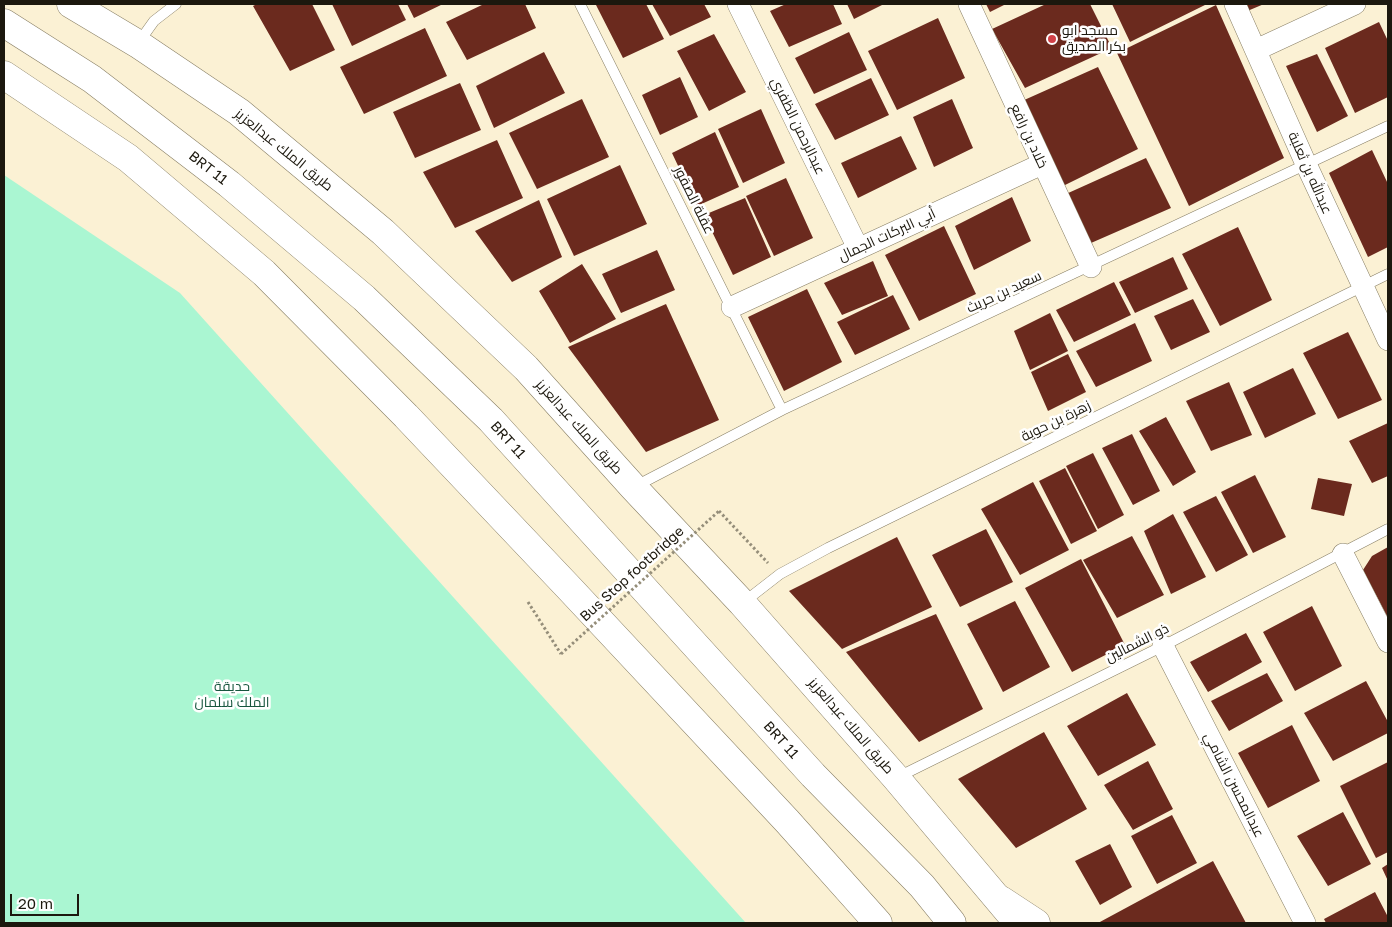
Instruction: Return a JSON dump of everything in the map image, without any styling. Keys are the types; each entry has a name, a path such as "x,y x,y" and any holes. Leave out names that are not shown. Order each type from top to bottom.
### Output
{"main road":[{"name":"طريق الملك عبدالعزيز","path":"71,4 138,44 239,112 383,232 526,368 633,487 742,603 896,778 1001,900 1018,923"},
{"name":"BRT 11","path":"4,23 92,79 229,184 371,305 491,420 813,775 922,886 952,923"},
{"path":"4,75 128,158 264,273 406,416 570,589 787,821 878,923"},
{"path":"1001,900 1036,923"}],"street":[{"name":"عبدالرحمن الظفري","path":"738,4 858,248"},
{"name":"خلاد بن رافع","path":"969,4 1091,266"},
{"name":"عبدالله بن ثعلبة","path":"1235,4 1306,164 1388,340"},
{"path":"1256,50 1354,4"},
{"name":"أبي البركات الجمال","path":"732,308 1042,164"},
{"path":"1343,554 1388,642"},
{"name":"عبدالمحسن الشامي","path":"1163,646 1305,923"}],"lane":[{"path":"138,44 154,21 176,4"},
{"name":"عقلة الصقور","path":"580,4 782,410"},
{"name":"سعيد بن حريث","path":"633,487 782,410 1388,126"},
{"name":"زهرة بن حوية","path":"742,603 780,574 828,548 1362,285 1388,274"},
{"name":"ذو الشمالين","path":"896,778 1163,646 1388,529"}],"path":[{"name":"Bus Stop footbridge","path":"528,602 561,654 718,511 764,560"}],"green space":[{"name":"حديقة الملك سلمان","path":"4,175 180,293 746,923 4,923"}],"building":[{"path":"257,4 312,4 335,50 290,71 253,6"},
{"path":"332,4 398,4 406,20 352,46"},
{"path":"407,4 443,4 414,18"},
{"path":"484,4 525,4 536,28 467,60 446,22"},
{"path":"646,4 664,39 623,58 596,5"},
{"path":"652,4 704,4 711,17 670,36"},
{"path":"786,4 833,4 842,24 789,47 770,11"},
{"path":"847,4 884,4 854,19"},
{"path":"986,4 1006,4 990,12"},
{"name":"مسجد ابو بكر الصديق","path":"1046,4 1090,4 1112,48 1025,88 992,29"},
{"path":"1112,4 1207,4 1130,42"},
{"path":"1241,4 1264,4 1245,12"},
{"path":"1216,5 1284,158 1189,206 1117,53"},
{"path":"938,18 965,78 897,110 868,51"},
{"path":"1379,22 1388,41 1388,97 1355,113 1325,48"},
{"path":"425,28 447,76 364,114 340,67"},
{"path":"849,32 867,70 814,94 795,58"},
{"path":"714,34 746,92 709,111 677,51"},
{"path":"544,52 565,93 494,128 476,86"},
{"path":"1317,54 1348,116 1317,132 1286,66"},
{"path":"1098,67 1138,149 1063,186 1022,101"},
{"path":"680,77 698,117 660,135 642,95"},
{"path":"871,78 889,115 835,140 815,104"},
{"path":"460,83 481,130 415,158 393,112"},
{"path":"582,99 609,157 537,189 509,133"},
{"path":"952,99 973,148 934,167 913,117"},
{"path":"761,109 785,163 743,183 718,129"},
{"path":"715,132 739,187 697,206 672,153"},
{"path":"901,136 917,169 858,198 841,163"},
{"path":"497,140 523,198 455,228 423,172"},
{"path":"1372,150 1388,184 1388,247 1368,257 1329,173"},
{"path":"1146,158 1171,208 1091,243 1066,194"},
{"path":"620,165 647,224 574,256 547,199"},
{"path":"786,178 813,238 774,256 746,196"},
{"path":"1012,197 1031,241 974,270 955,226"},
{"path":"745,198 771,257 733,275 704,215"},
{"path":"539,200 562,257 512,282 475,231"},
{"path":"944,226 976,294 919,321 885,255"},
{"path":"1238,227 1272,300 1220,326 1182,254"},
{"path":"657,250 675,290 621,313 602,274"},
{"path":"1173,257 1188,289 1135,313 1119,282"},
{"path":"873,261 888,296 842,315 824,283"},
{"path":"582,264 616,319 570,343 539,291"},
{"path":"1114,282 1131,315 1074,342 1056,310"},
{"path":"807,289 842,362 784,391 748,317"},
{"path":"893,295 910,329 855,355 837,322"},
{"path":"1193,299 1210,332 1171,350 1154,316"},
{"path":"666,304 719,420 646,452 568,347"},
{"path":"1050,313 1068,351 1030,370 1014,331"},
{"path":"1135,323 1152,361 1096,387 1076,351"},
{"path":"1348,332 1382,400 1338,419 1303,353"},
{"path":"1068,354 1086,392 1048,411 1031,372"},
{"path":"1293,368 1316,414 1265,438 1243,392"},
{"path":"1229,382 1252,435 1211,451 1186,401"},
{"path":"1166,417 1196,472 1173,486 1139,431"},
{"path":"1388,423 1388,476 1372,483 1349,441"},
{"path":"1132,434 1160,491 1133,505 1102,448"},
{"path":"1093,453 1124,515 1098,529 1066,466"},
{"path":"1065,468 1097,531 1071,544 1039,481"},
{"path":"1255,475 1286,537 1253,553 1221,492"},
{"path":"1318,478 1352,484 1344,516 1311,509"},
{"path":"1033,482 1069,550 1020,575 981,509"},
{"path":"1216,496 1248,555 1216,572 1183,512"},
{"path":"1173,514 1206,577 1171,594 1144,531"},
{"path":"986,529 1013,582 960,607 932,555"},
{"path":"1132,536 1164,595 1117,618 1083,560"},
{"path":"897,537 932,607 842,649 789,591"},
{"path":"1388,547 1388,618 1363,570 1372,556"},
{"path":"1081,559 1125,645 1072,672 1025,588"},
{"path":"1015,601 1050,667 1003,692 967,624"},
{"path":"1312,606 1342,666 1295,691 1263,632"},
{"path":"936,614 983,709 919,742 846,652"},
{"path":"1246,633 1262,662 1208,692 1190,662"},
{"path":"1267,673 1283,701 1229,731 1211,701"},
{"path":"1366,681 1388,722 1388,733 1333,761 1304,713"},
{"path":"1127,693 1156,745 1098,776 1067,726"},
{"path":"1292,725 1320,781 1268,808 1238,753"},
{"path":"1044,732 1087,809 1016,848 958,779"},
{"path":"1148,761 1173,809 1133,830 1104,785"},
{"path":"1388,762 1388,852 1376,858 1340,786"},
{"path":"1343,812 1371,864 1328,886 1297,836"},
{"path":"1172,815 1197,863 1157,884 1131,836"},
{"path":"1110,844 1132,887 1100,905 1075,861"},
{"path":"1213,861 1246,923 1098,923"},
{"path":"1388,864 1388,881 1382,868"},
{"path":"1375,892 1388,917 1388,923 1326,923 1324,919"}],"place":[{"name":"مسجد ابو بكر الصديق","path":"1052,39"}]}
